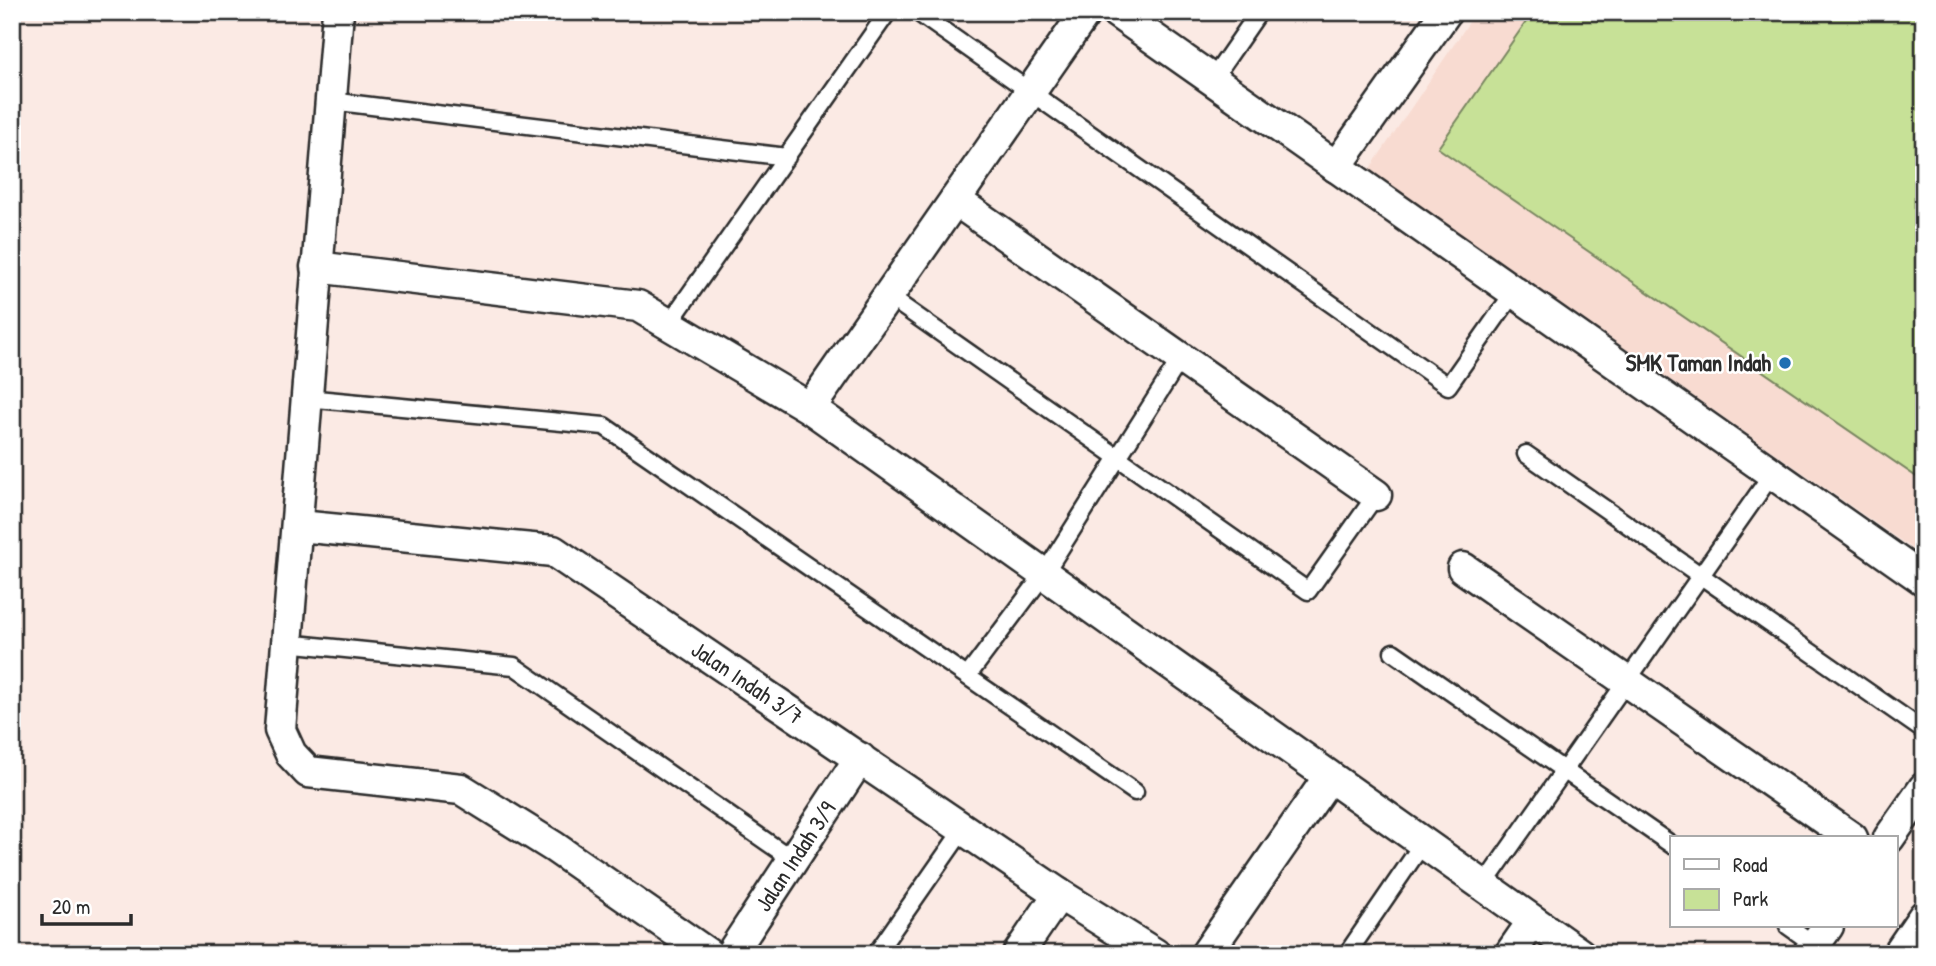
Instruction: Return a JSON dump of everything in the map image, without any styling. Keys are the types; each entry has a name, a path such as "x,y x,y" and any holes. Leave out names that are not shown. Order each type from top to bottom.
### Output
{"street":[{"path":"338,12 306,398 299,526 280,730 291,754 308,772 461,789 554,847 708,954"},
{"path":"810,408 1086,12"},
{"path":"1116,12 1924,580"},
{"path":"1336,167 1446,12"},
{"path":"955,200 1376,495"},
{"path":"316,267 638,306 810,408 1580,954"},
{"name":"Jalan Indah 3/7","path":"299,526 553,551 1059,894 1155,954"},
{"path":"1463,568 1849,836"},
{"name":"Jalan Indah 3/9","path":"731,954 860,758"},
{"path":"1206,954 1329,777"},
{"path":"1890,836 1924,788"},
{"path":"1018,954 1059,894"},
{"path":"1898,954 1924,916"},
{"path":"1510,954 1533,921"}],"lane":[{"path":"668,325 888,12"},
{"path":"917,12 1029,94 1447,386 1514,292"},
{"path":"1212,80 1259,12"},
{"path":"331,101 787,157"},
{"path":"887,296 1308,591 1376,495"},
{"path":"969,674 1044,574 1181,358"},
{"path":"306,398 604,426 969,674 1135,792"},
{"path":"1525,454 1924,731"},
{"path":"1483,886 1772,474"},
{"path":"286,643 513,667 793,860"},
{"path":"1393,652 1670,844"},
{"path":"876,954 964,828"},
{"path":"1348,954 1423,843"},
{"path":"1792,928 1817,941"}],"shaded area":[{"name":"SMK Taman Indah","path":"1476,12 1924,12 1924,557 1369,170"}],"green space":[{"name":"SMK Taman Indah","path":"1533,12 1924,12 1924,482 1438,148"}],"place":[{"name":"SMK Taman Indah","path":"1785,363"}]}
